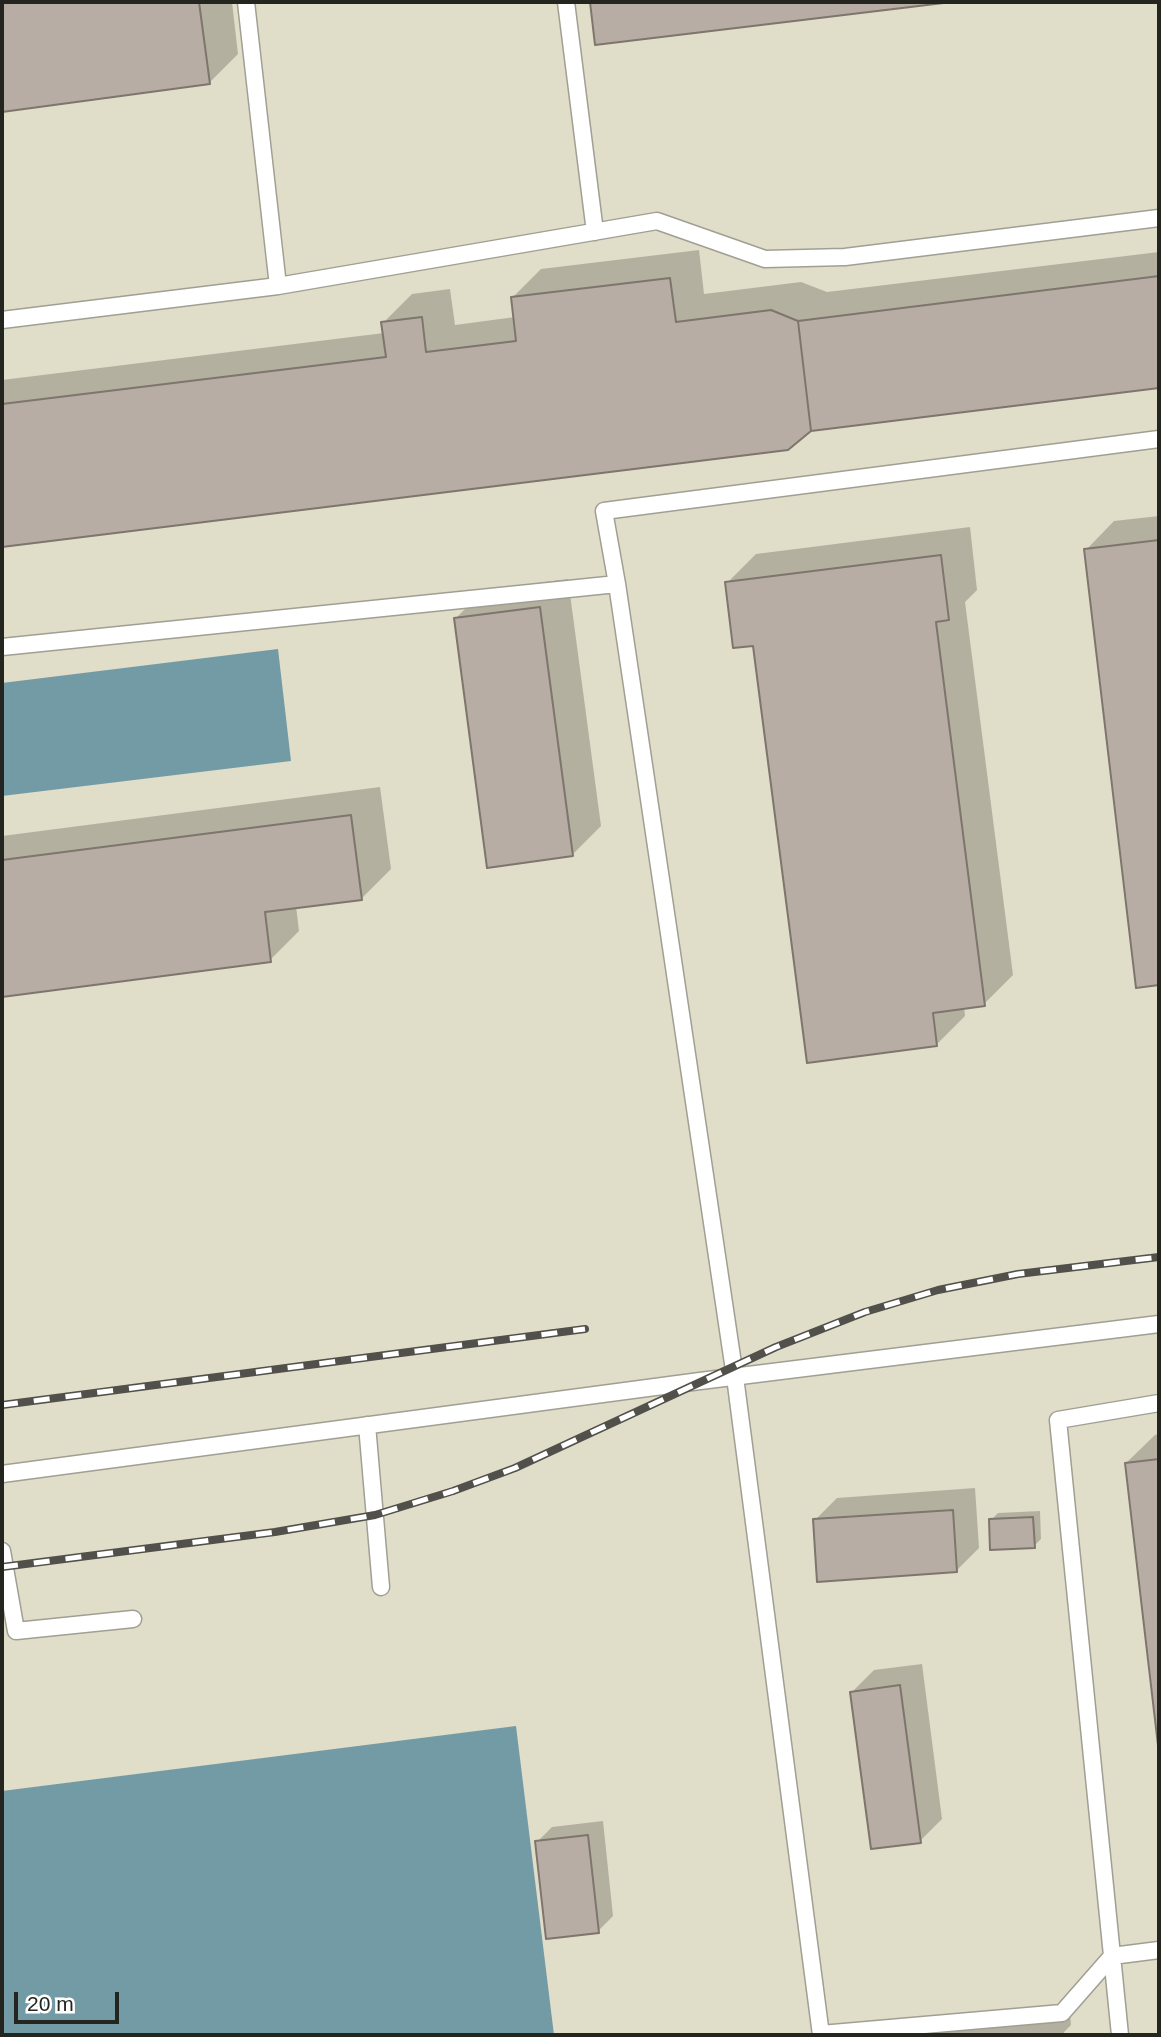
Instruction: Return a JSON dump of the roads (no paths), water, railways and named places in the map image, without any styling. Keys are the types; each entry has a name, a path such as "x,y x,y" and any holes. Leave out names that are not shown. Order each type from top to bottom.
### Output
{"lane":[{"path":"246,2 278,286"},
{"path":"566,2 595,232"},
{"path":"2,320 278,286 657,222 765,259 779,259 845,257 1159,218"},
{"path":"1159,439 604,511 735,1377 821,2035 1062,2013 1112,1956 1159,1950"},
{"path":"2,647 617,584"},
{"path":"2,1474 1159,1324"},
{"path":"1120,2035 1058,1420 1159,1403"},
{"path":"367,1426 381,1587"},
{"path":"2,1551 16,1631 133,1619"}],"water":[{"path":"278,649 291,761 2,796 2,683"},
{"path":"516,1726 554,2035 2,2035 2,1791"}],"railway":[{"path":"2,1567 275,1532 375,1515 515,1468 776,1347 865,1312 938,1290 1018,1274 1159,1257"},
{"path":"2,1405 585,1329"}]}
